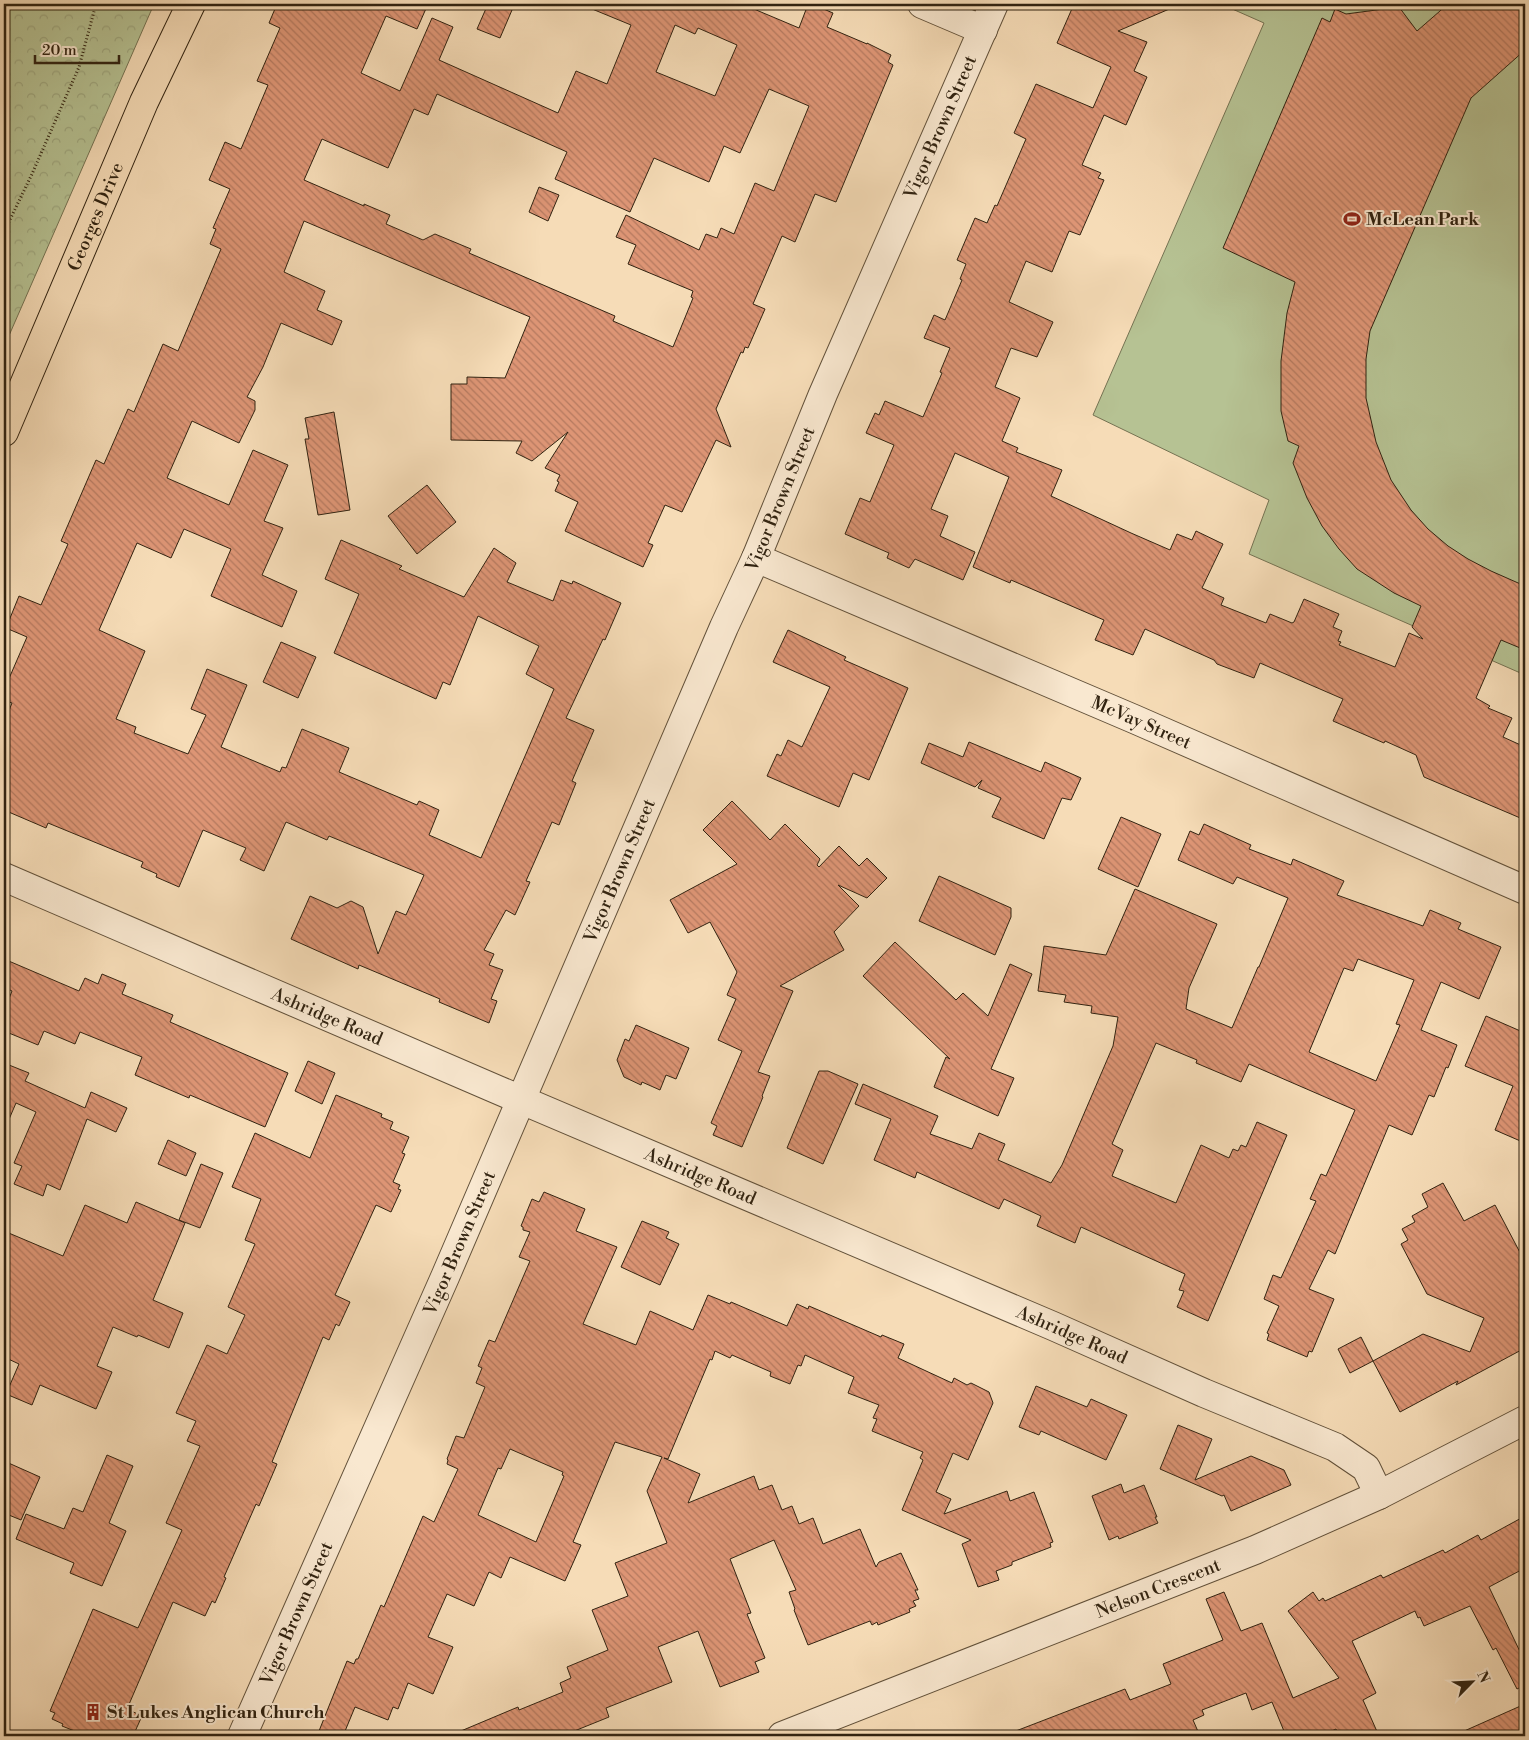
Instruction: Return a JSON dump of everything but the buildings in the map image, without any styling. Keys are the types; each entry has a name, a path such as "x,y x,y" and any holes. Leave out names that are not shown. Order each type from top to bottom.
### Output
{"main road":[{"name":"Georges Drive","path":"4,432 140,111 190,4"}],"street":[{"path":"922,4 983,30"},
{"name":"Vigor Brown Street","path":"242,1736 402,1375 712,653 756,558 823,394 994,4"},
{"name":"McVay Street","path":"756,558 1134,719 1525,890"},
{"name":"Ashridge Road","path":"4,877 521,1100 1053,1326 1204,1393 1334,1447 1366,1468 1379,1495"},
{"name":"Nelson Crescent","path":"782,1736 1255,1550 1379,1495 1525,1420"}],"path":[{"path":"4,232 79,67 96,4"}],"green space":[{"path":"4,4 154,4 4,347"},
{"name":"McLean Park","path":"1221,4 1525,4 1525,675 1249,554 1269,500 1093,415 1264,23"}],"place":[{"name":"McLean Park","path":"1352,219"},
{"name":"St Lukes Anglican Church","path":"93,1712"}]}
